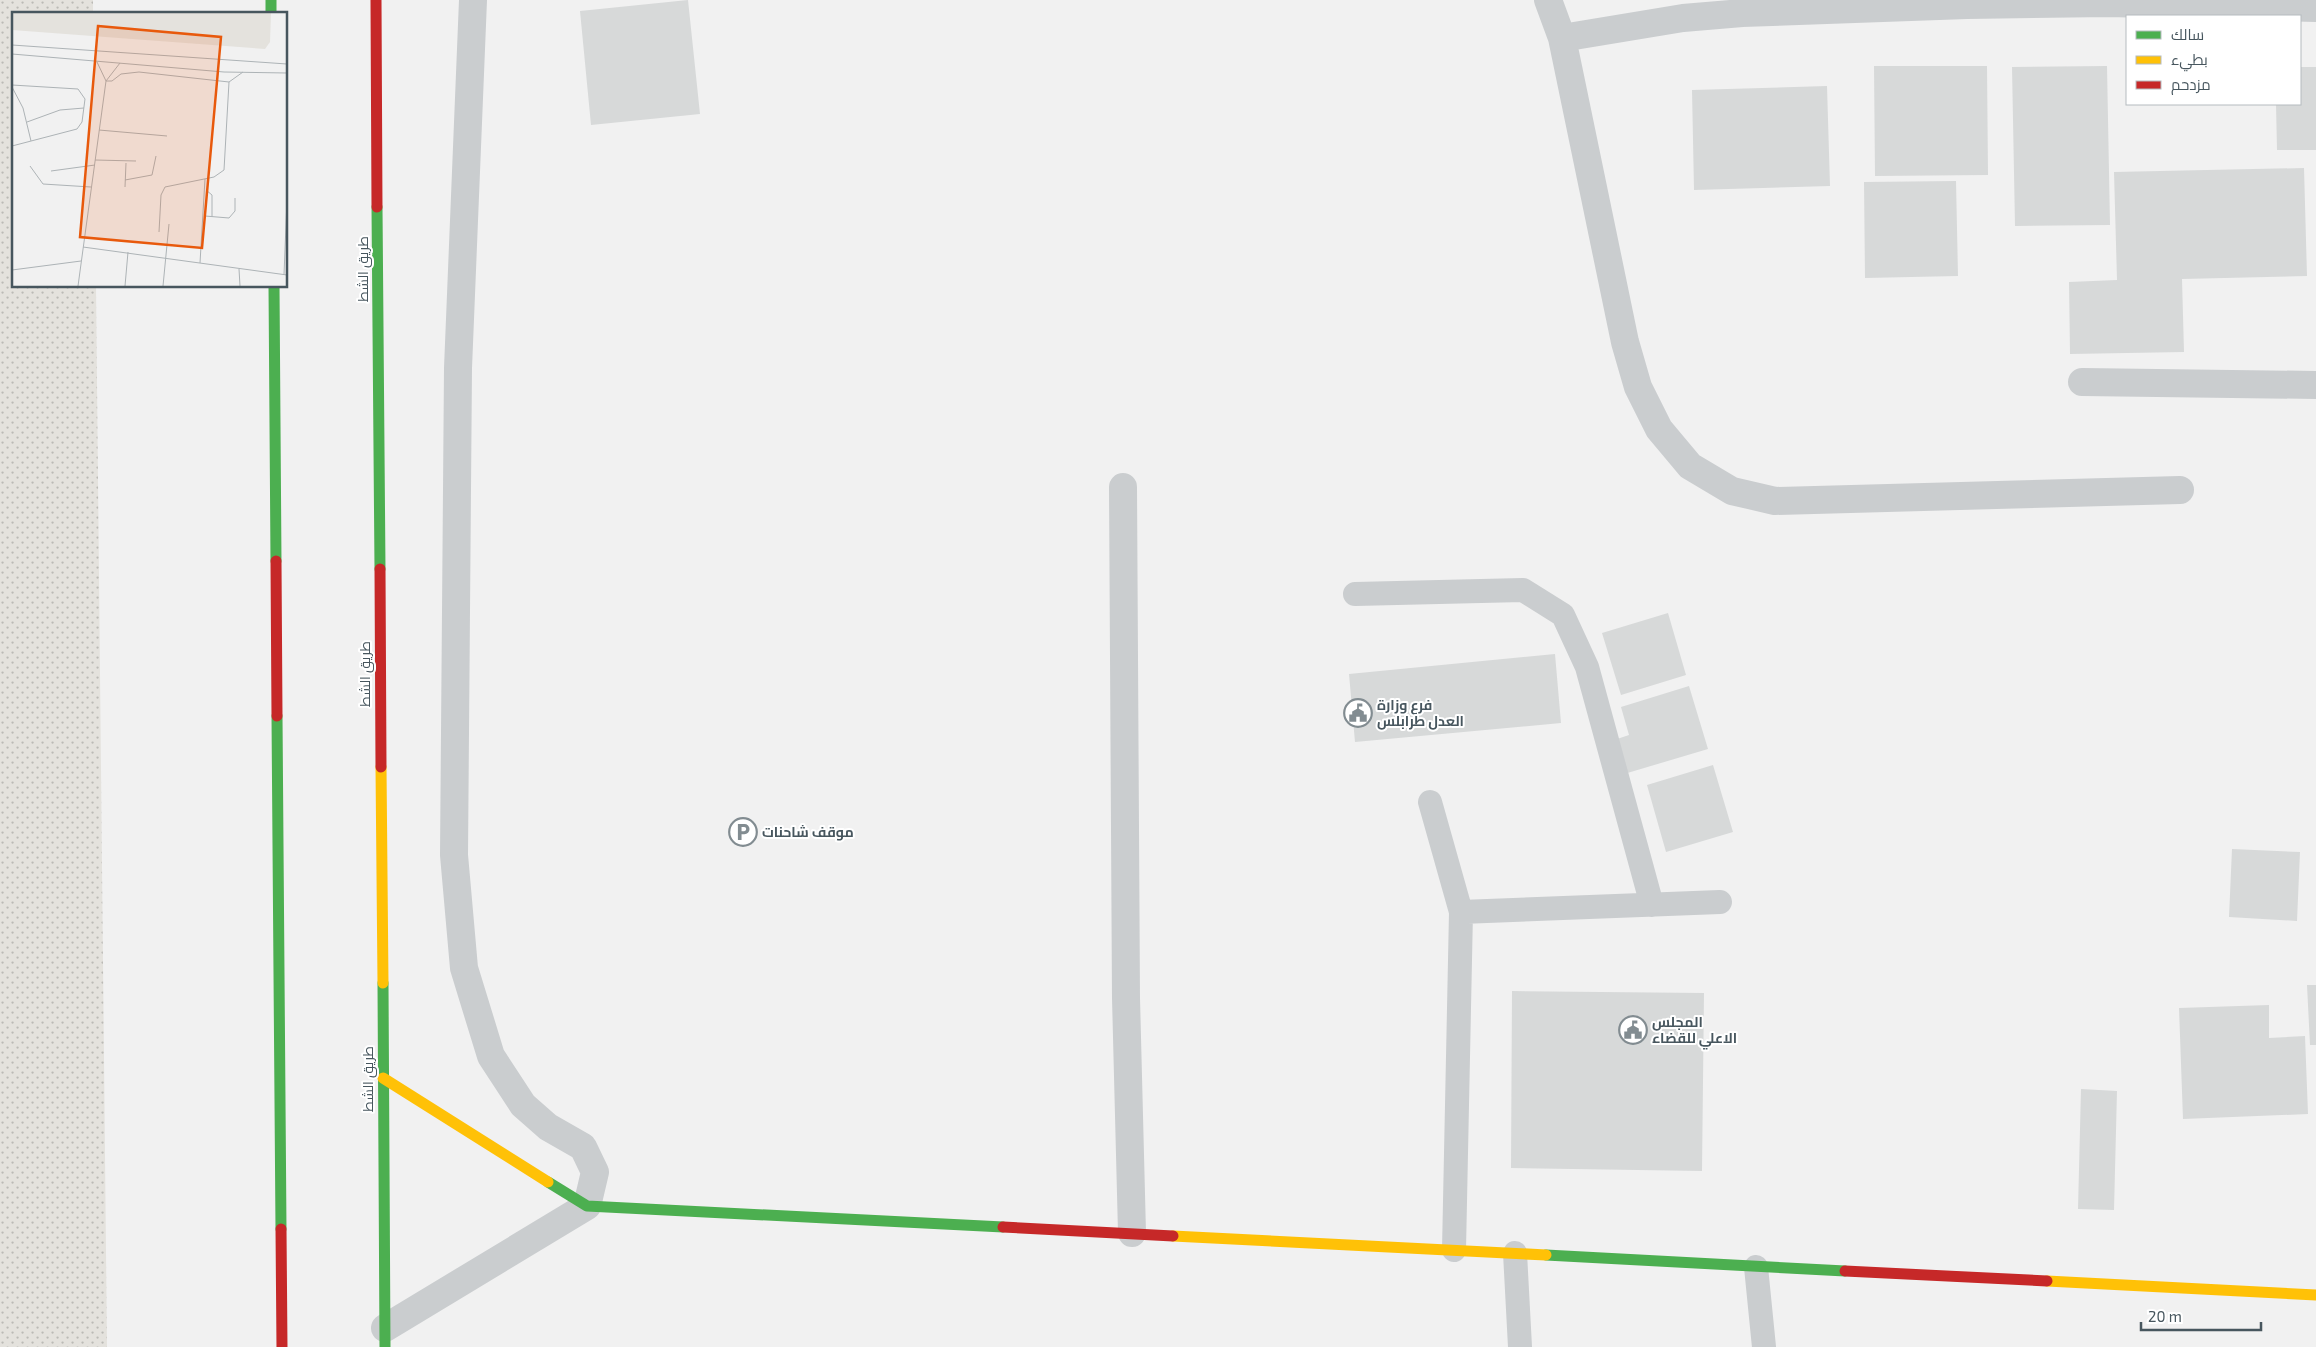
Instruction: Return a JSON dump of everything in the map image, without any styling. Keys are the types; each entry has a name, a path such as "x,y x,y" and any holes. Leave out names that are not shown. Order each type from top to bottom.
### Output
{"main road":[{"name":"طريق الشط","path":"376,0 385,1338"},
{"path":"274,288 282,1347"},
{"path":"383,1078 587,1206 2316,1295"}],"street":[{"path":"385,1338 587,1206 595,1172 583,1147 548,1127 523,1104 491,1056 464,968 454,855 458,388 473,0"},
{"path":"1548,0 1562,38 1625,342 1638,387 1659,429 1690,466 1732,491 1775,501 2180,490"},
{"path":"1562,38 1683,9 1742,13 1967,2 2316,8"},
{"path":"2082,382 2316,385"},
{"path":"1123,487 1126,998 1132,1233"}],"lane":[{"path":"1354,594 1523,590 1563,615 1587,667 1652,905"},
{"path":"1430,802 1461,912 1454,1250"},
{"path":"1461,912 1720,902"},
{"path":"1515,1253 1520,1347"},
{"path":"1756,1267 1764,1347"}],"sand":[{"path":"0,0 93,0 93,12 12,12 12,288 96,288 107,1347 0,1347"}],"building":[{"path":"688,0 700,114 591,125 580,11"},
{"path":"1874,66 1987,66 1988,175 1875,176"},
{"path":"2107,66 2110,225 2015,226 2012,67"},
{"path":"2301,67 2316,67 2316,150 2277,150 2276,105 2301,105"},
{"path":"1827,86 1830,186 1694,190 1692,90"},
{"path":"2304,168 2307,276 2182,279 2184,352 2070,354 2069,282 2117,280 2114,172"},
{"path":"1956,181 1958,276 1865,278 1864,182"},
{"path":"1668,613 1686,675 1621,695 1602,633"},
{"path":"1555,654 1561,723 1355,742 1349,674"},
{"path":"1689,686 1708,749 1624,774 1614,740 1629,735 1621,707"},
{"path":"1713,765 1733,832 1666,852 1647,785"},
{"path":"2232,849 2300,852 2297,921 2229,917"},
{"path":"2307,985 2316,985 2316,1045 2310,1045"},
{"path":"1512,991 1704,993 1702,1171 1511,1168"},
{"path":"2269,1005 2269,1038 2305,1036 2308,1114 2183,1119 2179,1008"},
{"path":"2081,1089 2117,1091 2114,1210 2078,1209"}],"traffic: fast":[{"path":"271,0 271,12"},
{"path":"377,207 380,569"},
{"path":"274,288 276,561"},
{"path":"277,716 281,1229"},
{"path":"383,983 385,1347"},
{"path":"548,1182 587,1206 1003,1227"},
{"path":"1546,1255 1845,1271"}],"traffic: slow":[{"path":"381,767 383,983"},
{"path":"383,1078 548,1182"},
{"path":"1173,1236 1546,1255"},
{"path":"2047,1281 2316,1295"}],"traffic: jam":[{"path":"376,0 377,207"},
{"path":"276,561 277,716"},
{"path":"380,569 381,767"},
{"path":"1003,1227 1173,1236"},
{"path":"281,1229 282,1347"},
{"path":"1845,1271 2047,1281"}],"place":[{"name":"فرع وزارة العدل طرابلس","path":"1358,713"},
{"name":"موقف شاحنات","path":"743,832"},
{"name":"المجلس الاعلي للقضاء","path":"1633,1030"}]}
